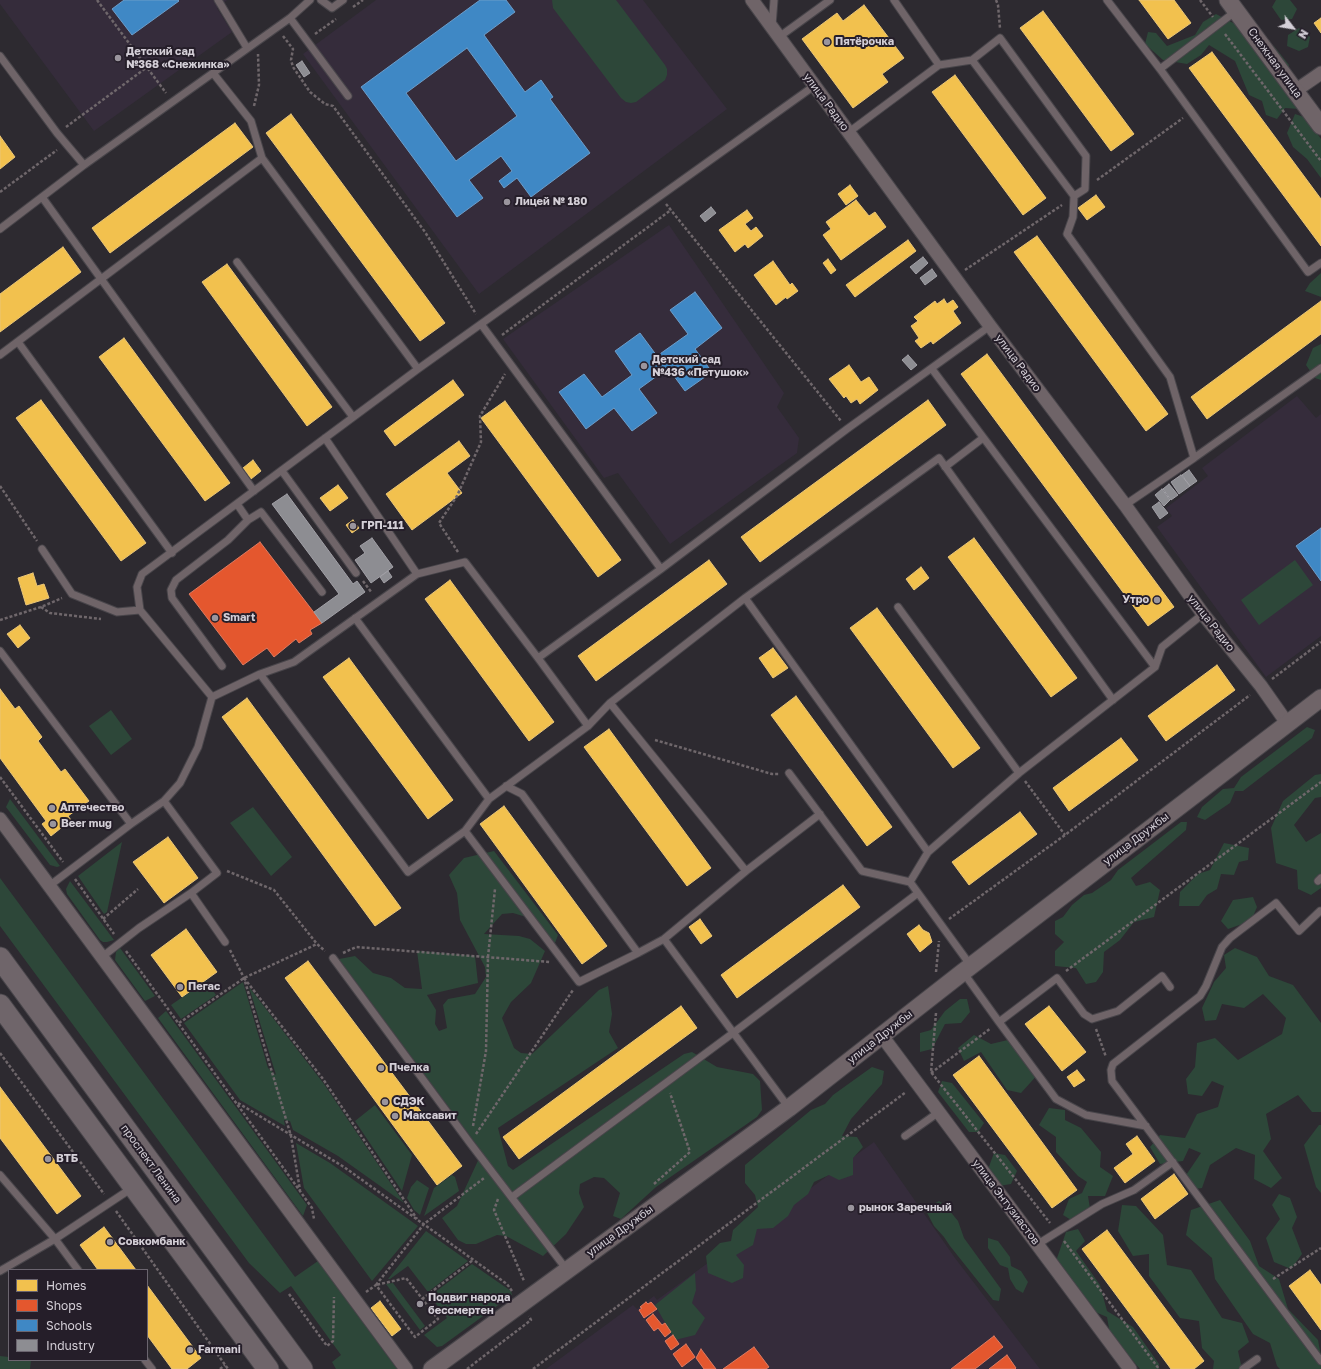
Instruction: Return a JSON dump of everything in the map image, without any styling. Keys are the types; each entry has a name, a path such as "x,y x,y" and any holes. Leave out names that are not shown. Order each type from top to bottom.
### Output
{"main road":[{"name":"проспект Ленина","path":"0,958 302,1369"},
{"path":"0,1005 268,1369"}],"street":[{"name":"улица Радио","path":"752,0 990,326 1125,505 1203,614 1261,686 1287,723"},
{"name":"Снежная улица","path":"1232,5 1321,126"},
{"path":"1295,91 1321,72"},
{"name":"улица Дружбы","path":"432,1369 789,1108 967,969 1321,698"},
{"path":"0,819 406,1369"},
{"name":"улица Энтузиастов","path":"882,1036 1130,1369"}],"lane":[{"path":"218,0 247,48"},
{"path":"0,229 84,165 290,18 310,0"},
{"path":"321,0 332,8 343,0"},
{"path":"774,0 776,32 830,0"},
{"path":"894,0 939,65"},
{"path":"1107,0 1160,69 1308,272 1321,263"},
{"path":"1160,69 1218,25 1232,5"},
{"path":"290,18 348,96"},
{"path":"849,132 939,65 972,60 1000,38 1086,156 1085,189 1074,196"},
{"path":"0,56 57,133 84,165"},
{"path":"972,60 1074,196 1073,217 1067,234 1170,377 1194,458"},
{"path":"214,73 251,120 262,158 418,369"},
{"path":"212,697 140,610 137,587 142,574 418,369 814,86"},
{"path":"0,355 262,158"},
{"path":"42,197 254,491"},
{"path":"237,262 353,417"},
{"path":"481,324 661,569"},
{"path":"538,658 661,569 847,429 990,326"},
{"path":"18,342 172,553"},
{"path":"1125,505 1321,368"},
{"path":"932,369 1155,667"},
{"path":"325,438 417,574"},
{"path":"945,467 983,438"},
{"path":"260,674 408,872 465,831 489,799 588,726 610,703 745,598 939,458 1113,700"},
{"path":"282,471 356,573"},
{"path":"237,504 248,520"},
{"path":"222,666 172,598 171,590 176,580 228,540 248,520 261,512 322,592"},
{"path":"42,550 72,594 117,612 140,610"},
{"path":"49,886 131,824 164,802 180,783 198,747 212,697 260,674 294,662 417,574 465,562 588,726"},
{"path":"745,598 928,852"},
{"path":"898,607 1019,773"},
{"path":"910,882 928,852 1019,773 1155,667 1162,648 1203,614"},
{"path":"355,618 489,799"},
{"path":"0,651 131,824"},
{"path":"610,703 746,871"},
{"path":"789,773 862,871 910,882 941,924 999,1022 1056,1099 1086,1115 1146,1126"},
{"path":"506,786 522,794 638,953"},
{"path":"102,957 120,942 216,873 164,802"},
{"path":"465,831 579,982 664,939 746,871 820,814"},
{"path":"190,892 225,942"},
{"path":"512,1197 918,893"},
{"path":"1320,911 1299,931 1276,903 1270,907 1230,938 1222,947 1206,986 1200,996 1113,1064 1111,1070 1112,1081 1321,1361"},
{"path":"664,939 789,1108"},
{"path":"333,958 470,1143 567,1270"},
{"path":"999,1022 1056,978 1084,1014 1092,1019 1118,1011 1162,976 1170,987"},
{"path":"905,1136 939,1112"},
{"path":"1038,1244 1102,1204 1134,1190 1173,1162"},
{"path":"0,1175 55,1239 77,1269"},
{"path":"0,1271 55,1239 133,1187"},
{"path":"1243,1369 1257,1359"},
{"path":"146,1361 152,1369"}],"path":[{"path":"97,0 146,68 173,101"},
{"path":"996,0 998,5 1000,38"},
{"path":"1200,0 1321,161"},
{"path":"277,27 292,49 291,60 293,67 310,92 325,104 333,106 425,232 481,324"},
{"path":"251,120 259,85 258,41"},
{"path":"57,133 146,68"},
{"path":"1085,189 1191,112"},
{"path":"0,192 66,143"},
{"path":"660,196 847,429"},
{"path":"955,277 1074,196"},
{"path":"493,341 671,210"},
{"path":"465,562 439,523 457,496 481,442 480,416 511,365"},
{"path":"0,486 15,506 42,550"},
{"path":"356,573 378,601"},
{"path":"0,620 41,607 72,594"},
{"path":"41,607 50,613 104,619"},
{"path":"1159,1369 1057,1232 931,1072 936,1007 923,988 935,979 941,924 1066,835 1321,642"},
{"path":"633,733 772,774 789,773"},
{"path":"1019,773 1066,835"},
{"path":"0,777 237,1102 312,1208 315,1222"},
{"path":"1056,978 1321,782"},
{"path":"216,873 221,869 274,890 317,944 333,958 356,947 564,963"},
{"path":"470,1143 486,1051 488,957 497,874"},
{"path":"103,919 138,889"},
{"path":"225,942 244,978 324,1080 418,1220"},
{"path":"179,1023 244,978 317,944"},
{"path":"244,978 291,1136 300,1191"},
{"path":"470,1143 579,982"},
{"path":"1092,1019 1111,1070"},
{"path":"533,1369 999,1022"},
{"path":"650,1188 690,1152 666,1083"},
{"path":"237,1102 344,1167 508,1284"},
{"path":"362,1287 366,1292 376,1285 424,1224 492,1172"},
{"path":"503,1185 494,1210 526,1286"},
{"path":"1264,1285 1321,1248"},
{"path":"422,1299 473,1260"},
{"path":"406,1278 438,1319 415,1337 376,1285 406,1278"},
{"path":"289,1294 327,1346 334,1341 335,1284 340,1280"},
{"path":"467,1369 532,1320"},
{"path":"220,1369 225,1365"}],"shaded area":[{"name":"Детский сад №368 «Снежинка»","path":"0,0 227,0 217,8 232,32 94,131 0,4"},
{"name":"Лицей № 180","path":"376,0 643,0 727,109 479,294 303,54"},
{"name":"Детский сад №436 «Петушок»","path":"669,225 784,393 777,407 799,438 797,453 670,544 618,473 604,478 503,339"},
{"path":"1297,396 1316,418 1321,414 1321,636 1266,677 1157,527 1172,516 1166,508 1208,476 1202,468"},
{"name":"рынок Заречный","path":"874,1142 955,1258 1040,1369 546,1369 633,1305 637,1309 654,1296 657,1300"}],"green space":[{"path":"552,0 616,0 665,65 667,75 665,80 636,102 626,102 621,98 553,8"},
{"path":"1276,0 1290,0 1297,9 1292,19 1281,20 1272,7"},
{"path":"1216,14 1237,25 1249,38 1274,46 1289,65 1288,78 1300,109 1285,108 1277,119 1266,115 1262,101 1249,95 1235,61 1209,45 1201,55 1187,64 1163,60 1145,44 1148,32 1156,33 1167,46 1195,35 1203,22"},
{"path":"1299,28 1310,37 1308,47 1299,51 1287,46 1288,35"},
{"path":"1295,114 1307,118 1321,139 1321,178 1307,159 1293,147 1287,133"},
{"path":"1321,273 1321,297 1305,291 1310,283"},
{"path":"1321,344 1321,380 1315,378 1306,365 1313,348"},
{"path":"1295,560 1313,585 1259,625 1241,600"},
{"path":"111,710 132,739 111,755 89,726"},
{"path":"1307,727 1315,730 1312,738 1243,791 1235,791 1230,803 1205,820 1197,817 1202,807 1223,789 1234,788 1241,777"},
{"path":"1321,774 1321,797 1315,798 1294,825 1306,842 1321,833 1321,888 1311,895 1298,889 1297,870 1276,863 1271,828 1283,801 1315,775"},
{"path":"10,799 60,866 57,867 50,865 6,807"},
{"path":"253,807 292,857 271,876 230,823"},
{"path":"1181,822 1187,822 1186,830 1131,878 1136,886 1150,882 1160,890 1154,917 1134,922 1120,940 1104,952 1103,972 1096,982 1086,984 1076,968 1055,966 1055,951 1064,942 1055,934 1055,921 1063,917 1072,905 1084,895 1092,893 1111,880 1118,870"},
{"path":"122,842 107,912 104,914 78,876"},
{"path":"1224,843 1249,848 1248,860 1239,862 1234,875 1221,874 1217,889 1207,895 1199,906 1179,906 1180,892 1198,874 1210,870"},
{"path":"494,851 558,935 555,943 526,917 513,913 502,914 484,934 519,936 530,939 545,951 531,983 511,1002 502,1018 514,1048 521,1053 532,1054 599,990 608,986 612,1014 609,1032 618,1048 498,1128 508,1166 513,1170 684,1054 692,1052 717,1067 753,1074 760,1081 762,1110 757,1117 656,1187 621,1219 613,1216 620,1193 604,1178 594,1177 580,1184 579,1193 584,1207 566,1234 543,1256 506,1236 497,1235 476,1244 466,1244 458,1240 442,1218 457,1206 482,1152 339,959 355,956 373,973 391,978 405,988 422,989 417,951 475,956 478,983 427,995 436,1010 435,1024 439,1031 447,1028 443,1005 448,999 475,994 486,977 485,967 460,920 457,893 449,875 464,858"},
{"path":"0,878 295,1277 318,1261 397,1369 336,1369 332,1362 341,1355 291,1286 280,1293 249,1263 0,926"},
{"path":"70,881 114,940 103,942 100,940 67,894 66,889"},
{"path":"1253,897 1257,907 1251,921 1228,929 1221,921 1233,900"},
{"path":"120,948 155,996 145,1001 115,960 116,952"},
{"path":"1235,948 1257,957 1269,976 1293,985 1321,1023 1321,1112 1312,1112 1298,1095 1266,1114 1271,1139 1263,1151 1282,1178 1271,1188 1254,1179 1255,1155 1236,1148 1210,1165 1202,1188 1188,1190 1182,1181 1201,1153 1189,1148 1183,1161 1160,1164 1150,1147 1160,1135 1185,1138 1197,1114 1218,1107 1224,1086 1212,1081 1202,1096 1188,1094 1186,1079 1195,1067 1197,1043 1215,1038 1238,1060 1282,1034 1286,1018 1263,994 1244,1008 1222,1004 1216,1020 1205,1021 1202,1008 1214,982 1226,968 1224,955"},
{"path":"206,981 216,995 181,1019 171,1005"},
{"path":"243,982 268,1068 276,1075 249,987 324,1084 404,1203 338,1156 293,1130 290,1121 284,1120 285,1126 240,1100 184,1023"},
{"path":"960,999 967,999 970,1012 961,1023 945,1024 932,1049 920,1052 920,1033 931,1030 945,1011"},
{"path":"166,1011 307,1205 303,1216 158,1018"},
{"path":"974,1035 991,1044 1012,1039 1040,1072 1021,1093 1007,1090 981,1052 964,1061 958,1048"},
{"path":"872,1067 884,1071 882,1084 851,1119 842,1136 857,1137 863,1147 853,1158 853,1175 839,1180 829,1175 814,1182 808,1194 794,1205 788,1216 773,1228 757,1229 753,1245 736,1255 744,1265 743,1278 732,1283 708,1273 706,1256 720,1243 731,1241 733,1230 758,1207 755,1195 745,1183 745,1165 811,1110 825,1104 833,1095"},
{"path":"942,1081 952,1083 984,1123 978,1132 969,1132 938,1092"},
{"path":"375,1105 412,1155 402,1191 355,1121"},
{"path":"1049,1108 1065,1110 1065,1120 1081,1128 1101,1152 1100,1167 1113,1176 1105,1196 1088,1196 1091,1215 1076,1223 1063,1215 1069,1199 1082,1193 1087,1182 1078,1176 1056,1152 1056,1137 1039,1125"},
{"path":"1319,1125 1321,1125 1321,1193 1316,1187 1304,1145"},
{"path":"296,1143 330,1163 418,1226 372,1281 304,1188"},
{"path":"994,1153 1005,1155 1017,1171 1011,1184 999,1186 987,1172"},
{"path":"452,1175 455,1177 459,1191 424,1216 434,1188"},
{"path":"417,1180 429,1188 420,1215 414,1210 407,1198 411,1187"},
{"path":"1279,1194 1290,1198 1297,1217 1292,1228 1302,1254 1291,1269 1274,1262 1266,1238 1280,1219 1272,1205"},
{"path":"1220,1200 1250,1241 1259,1266 1279,1279 1288,1309 1318,1340 1321,1356 1321,1369 1280,1369 1277,1366 1270,1343 1253,1334 1215,1279 1212,1258 1186,1235 1191,1210"},
{"path":"939,1201 945,1205 958,1221 964,1238 1001,1289 999,1301 993,1300 934,1226 925,1209"},
{"path":"1122,1205 1136,1206 1163,1235 1167,1265 1191,1270 1222,1318 1242,1323 1249,1342 1238,1351 1242,1369 1213,1369 1214,1361 1202,1348 1199,1321 1180,1318 1149,1276 1149,1254 1133,1256 1118,1231"},
{"path":"1078,1229 1085,1241 1076,1251 1100,1285 1107,1311 1133,1327 1159,1364 1159,1369 1140,1369 1110,1334 1107,1317 1086,1308 1055,1264 1066,1232"},
{"path":"426,1231 468,1261 428,1292 408,1266 388,1279"},
{"path":"988,1238 998,1241 1010,1257 1011,1266 1021,1271 1028,1282 1023,1293 1016,1289 1010,1279 1008,1268 1000,1265 988,1248"},
{"path":"472,1264 511,1291 512,1295 442,1346 437,1347 424,1335 447,1318 430,1296"},
{"path":"695,1273 696,1290 692,1303 705,1318 695,1335 675,1340 655,1305"},
{"path":"393,1283 425,1326 420,1330 386,1284"},
{"path":"0,1356 8,1357 8,1361 31,1361 30,1369 0,1369"}],"building: Homes":[{"path":"1139,0 1174,0 1191,23 1168,39"},
{"path":"864,5 904,58 882,74 888,82 853,108 802,39 837,13 843,21"},
{"path":"1043,11 1134,134 1111,151 1020,28"},
{"path":"1321,18 1321,33 1314,23"},
{"path":"1212,52 1321,199 1321,246 1189,68"},
{"path":"955,75 1046,198 1023,215 932,92"},
{"path":"291,114 445,323 420,341 266,133"},
{"path":"235,123 253,147 110,253 92,228"},
{"path":"0,136 15,157 0,169"},
{"path":"850,185 858,196 846,205 838,194"},
{"path":"1096,195 1105,207 1087,220 1078,208"},
{"path":"856,200 869,216 875,212 886,227 841,260 823,235 831,229 826,222"},
{"path":"747,210 753,218 745,224 751,231 756,227 763,236 748,248 745,244 735,252 719,230"},
{"path":"1037,236 1168,414 1146,431 1014,252"},
{"path":"908,240 916,251 855,297 846,285"},
{"path":"63,247 81,272 0,332 0,294"},
{"path":"828,259 836,270 831,274 823,263"},
{"path":"773,261 790,285 792,283 798,291 787,299 786,297 776,305 754,275"},
{"path":"227,264 332,407 307,426 202,282"},
{"path":"944,299 947,304 953,300 958,307 953,311 961,323 933,344 931,341 921,348 915,341 919,338 911,326 918,321 914,317 935,301 937,304"},
{"path":"1321,301 1321,334 1207,419 1191,397"},
{"path":"124,338 230,483 205,501 99,357"},
{"path":"987,354 1174,607 1148,626 961,374"},
{"path":"849,365 861,382 869,377 878,390 860,404 857,399 851,403 846,396 844,398 829,379"},
{"path":"453,380 464,395 395,446 384,431"},
{"path":"41,400 146,543 121,561 16,418"},
{"path":"928,400 946,425 760,562 741,537"},
{"path":"505,401 621,560 598,577 481,418"},
{"path":"459,441 470,456 447,473 462,493 412,530 386,494"},
{"path":"253,460 261,471 251,479 243,468"},
{"path":"338,485 348,498 330,511 320,498"},
{"name":"ГРП-111","path":"353,520 359,528 352,533 346,525"},
{"path":"974,538 1077,678 1051,697 948,557"},
{"path":"709,560 727,584 596,681 578,656"},
{"path":"921,567 929,578 914,590 906,579"},
{"path":"33,573 37,586 44,584 49,598 26,605 18,578"},
{"path":"450,580 554,722 529,741 425,599"},
{"path":"877,608 980,748 953,768 850,628"},
{"path":"20,625 30,638 18,648 7,634"},
{"path":"773,648 788,668 773,678 759,658"},
{"path":"349,658 453,800 428,819 323,677"},
{"path":"1217,665 1235,690 1166,741 1148,716"},
{"path":"0,689 15,709 19,706 42,737 38,741 61,772 65,769 89,801 68,816 71,820 51,836 42,824 46,821 0,758"},
{"path":"796,696 892,827 867,846 771,715"},
{"path":"247,698 401,908 375,926 222,717"},
{"path":"609,729 711,868 687,886 584,747"},
{"path":"1121,738 1138,760 1069,811 1053,788"},
{"path":"504,806 607,946 582,964 480,824"},
{"path":"1020,812 1037,834 969,885 952,862"},
{"path":"168,837 198,878 164,903 133,862"},
{"path":"843,885 860,907 737,998 721,975"},
{"path":"700,919 712,936 701,944 689,927"},
{"path":"919,925 923,930 929,933 932,942 920,952 907,934"},
{"path":"186,929 217,972 182,997 151,955"},
{"path":"308,961 462,1166 437,1185 285,978"},
{"path":"681,1006 697,1028 519,1159 503,1137"},
{"path":"1049,1006 1086,1052 1062,1071 1025,1024"},
{"path":"979,1056 1077,1190 1052,1208 953,1075"},
{"path":"1077,1070 1085,1080 1074,1087 1067,1077"},
{"path":"0,1087 81,1196 57,1214 0,1138"},
{"path":"1137,1136 1155,1161 1125,1183 1114,1168 1133,1154 1126,1144"},
{"path":"1174,1174 1188,1194 1155,1219 1141,1199"},
{"path":"104,1227 135,1269 97,1269 80,1245"},
{"path":"1107,1230 1204,1361 1194,1369 1171,1369 1082,1249"},
{"path":"1310,1270 1321,1285 1321,1330 1289,1286"},
{"path":"148,1286 201,1358 187,1369 172,1369 148,1336"},
{"path":"380,1301 401,1329 392,1336 371,1308"}],"building: Shops":[{"path":"260,542 322,623 310,630 312,634 299,643 296,639 274,657 267,648 243,665 189,594"},
{"path":"646,1302 648,1304 651,1302 657,1309 644,1318 639,1310 642,1308 640,1307"},
{"path":"653,1314 662,1325 665,1323 671,1332 665,1337 658,1328 654,1331 646,1320"},
{"path":"673,1335 679,1344 671,1350 665,1341"},
{"path":"994,1336 1003,1347 975,1369 951,1369"},
{"path":"686,1344 695,1357 682,1367 673,1354"},
{"path":"754,1347 769,1367 766,1369 723,1369"},
{"path":"701,1349 716,1369 704,1369 696,1358"},
{"path":"1007,1355 1016,1368 1015,1369 989,1369"}],"building: Schools":[{"path":"124,0 179,1 132,35 112,9"},
{"path":"480,0 506,0 515,12 484,35 525,92 541,80 553,97 550,99 590,153 531,197 517,178 504,188 499,181 512,171 501,156 469,180 483,198 457,217 361,87","holes":["467,48 517,116 456,161 406,93"]},
{"path":"695,292 722,328 695,349 712,372 685,391 668,368 639,389 657,413 632,431 614,408 586,429 559,392 584,374 602,397 632,375 615,351 640,333 657,356 688,334 670,310"},
{"path":"1321,528 1321,581 1296,546"}],"building: Industry":[{"path":"302,61 310,73 304,77 296,65"},
{"path":"711,207 716,213 705,222 700,216"},
{"path":"923,257 928,263 916,274 910,267"},
{"path":"932,269 937,276 925,285 920,278"},
{"path":"908,355 917,365 911,370 902,360"},
{"path":"1189,470 1197,481 1190,486 1182,475"},
{"path":"1181,475 1190,486 1179,494 1171,482"},
{"path":"1169,484 1178,495 1171,500 1163,489"},
{"path":"1162,489 1170,500 1164,506 1155,495"},
{"path":"287,494 353,584 357,581 365,592 322,623 314,612 339,594 272,504"},
{"path":"1159,502 1168,513 1160,519 1152,507"},
{"path":"372,538 393,567 371,583 355,560 365,553 360,546"},
{"path":"388,571 392,577 384,583 380,577"}],"place":[{"name":"Пятёрочка","path":"827,42"},
{"name":"Детский сад №368 «Снежинка»","path":"118,58"},
{"name":"Лицей № 180","path":"507,202"},
{"name":"Детский сад №436 «Петушок»","path":"644,366"},
{"name":"ГРП-111","path":"353,526"},
{"name":"Утро","path":"1157,600"},
{"name":"Smart","path":"215,618"},
{"name":"Аптечество","path":"52,808"},
{"name":"Beer mug","path":"53,824"},
{"name":"Пегас","path":"180,987"},
{"name":"Пчелка","path":"381,1068"},
{"name":"СДЭК","path":"385,1102"},
{"name":"Максавит","path":"395,1116"},
{"name":"ВТБ","path":"48,1159"},
{"name":"рынок Заречный","path":"851,1208"},
{"name":"Совкомбанк","path":"110,1242"},
{"name":"Подвиг народа бессмертен","path":"420,1304"},
{"name":"Farmani","path":"190,1350"}]}
